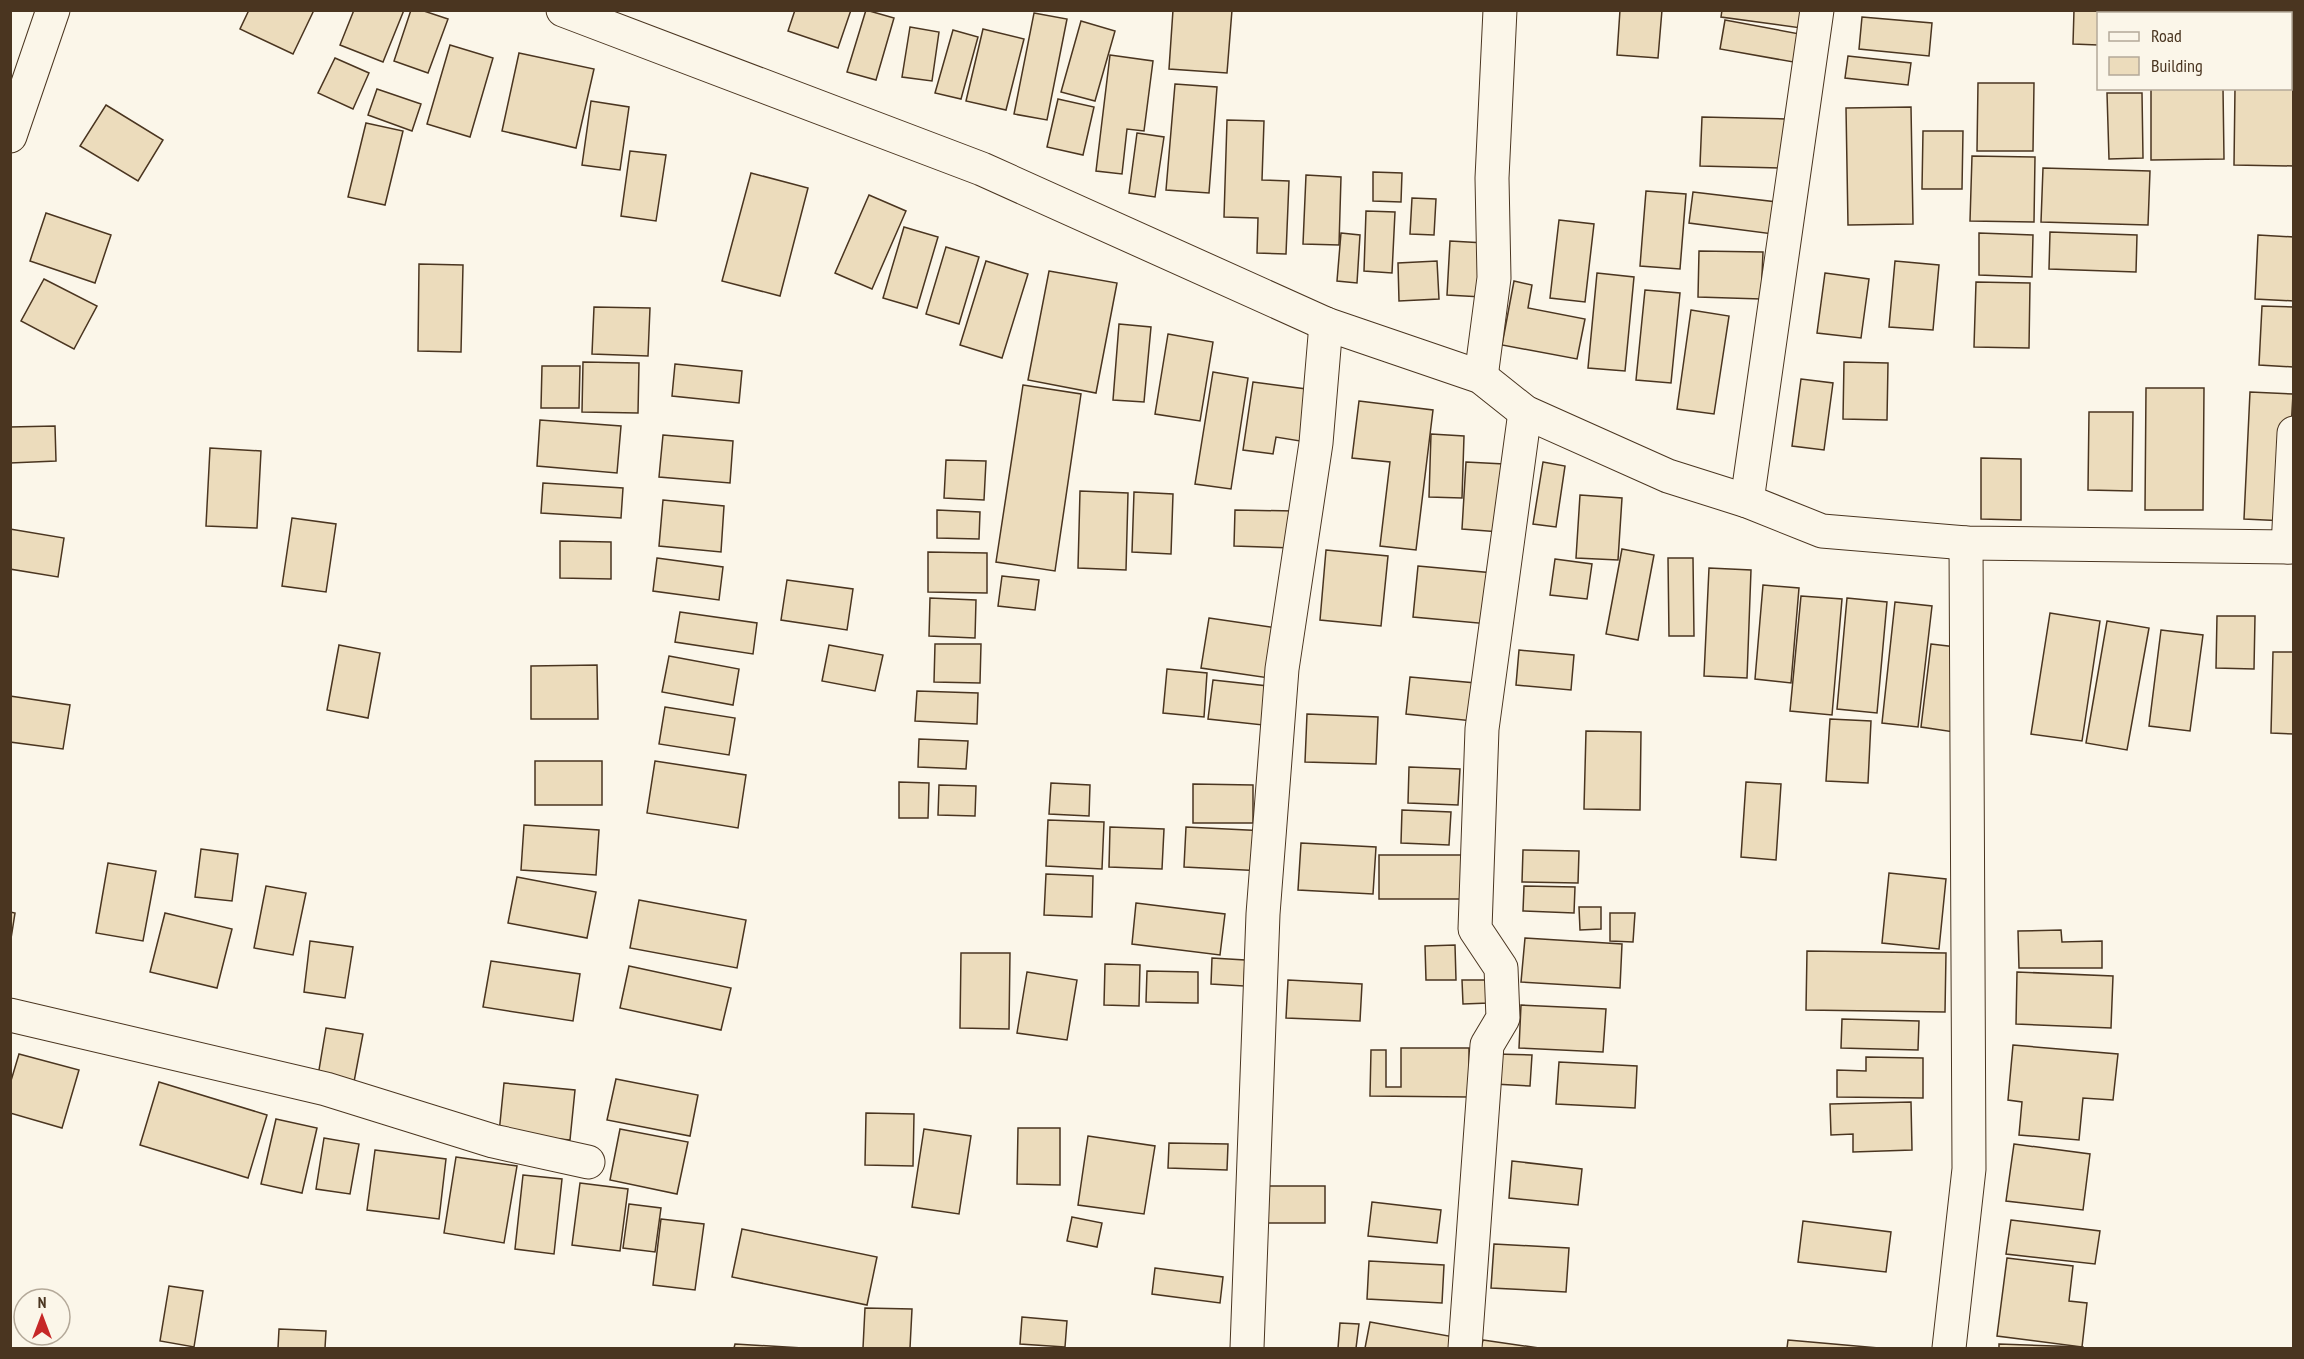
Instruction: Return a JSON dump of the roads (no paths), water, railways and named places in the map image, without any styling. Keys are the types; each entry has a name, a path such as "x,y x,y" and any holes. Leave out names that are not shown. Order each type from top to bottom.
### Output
{"street":[{"path":"10,135 53,10"},
{"path":"563,10 982,169 1326,324 1481,377 1525,412 1668,476 1747,501 1822,531 1966,543 2291,547 2294,433"},
{"path":"1481,377 1494,278 1492,178 1500,10"},
{"path":"1747,501 1817,10"},
{"path":"1247,1348 1263,914 1268,844 1282,669 1316,443 1326,324"},
{"path":"1465,1348 1487,1045 1503,1018 1501,968 1475,929 1482,729 1525,412"},
{"path":"1949,1348 1969,1169 1966,543"},
{"path":"10,1015 326,1089 493,1141 588,1162"}]}
